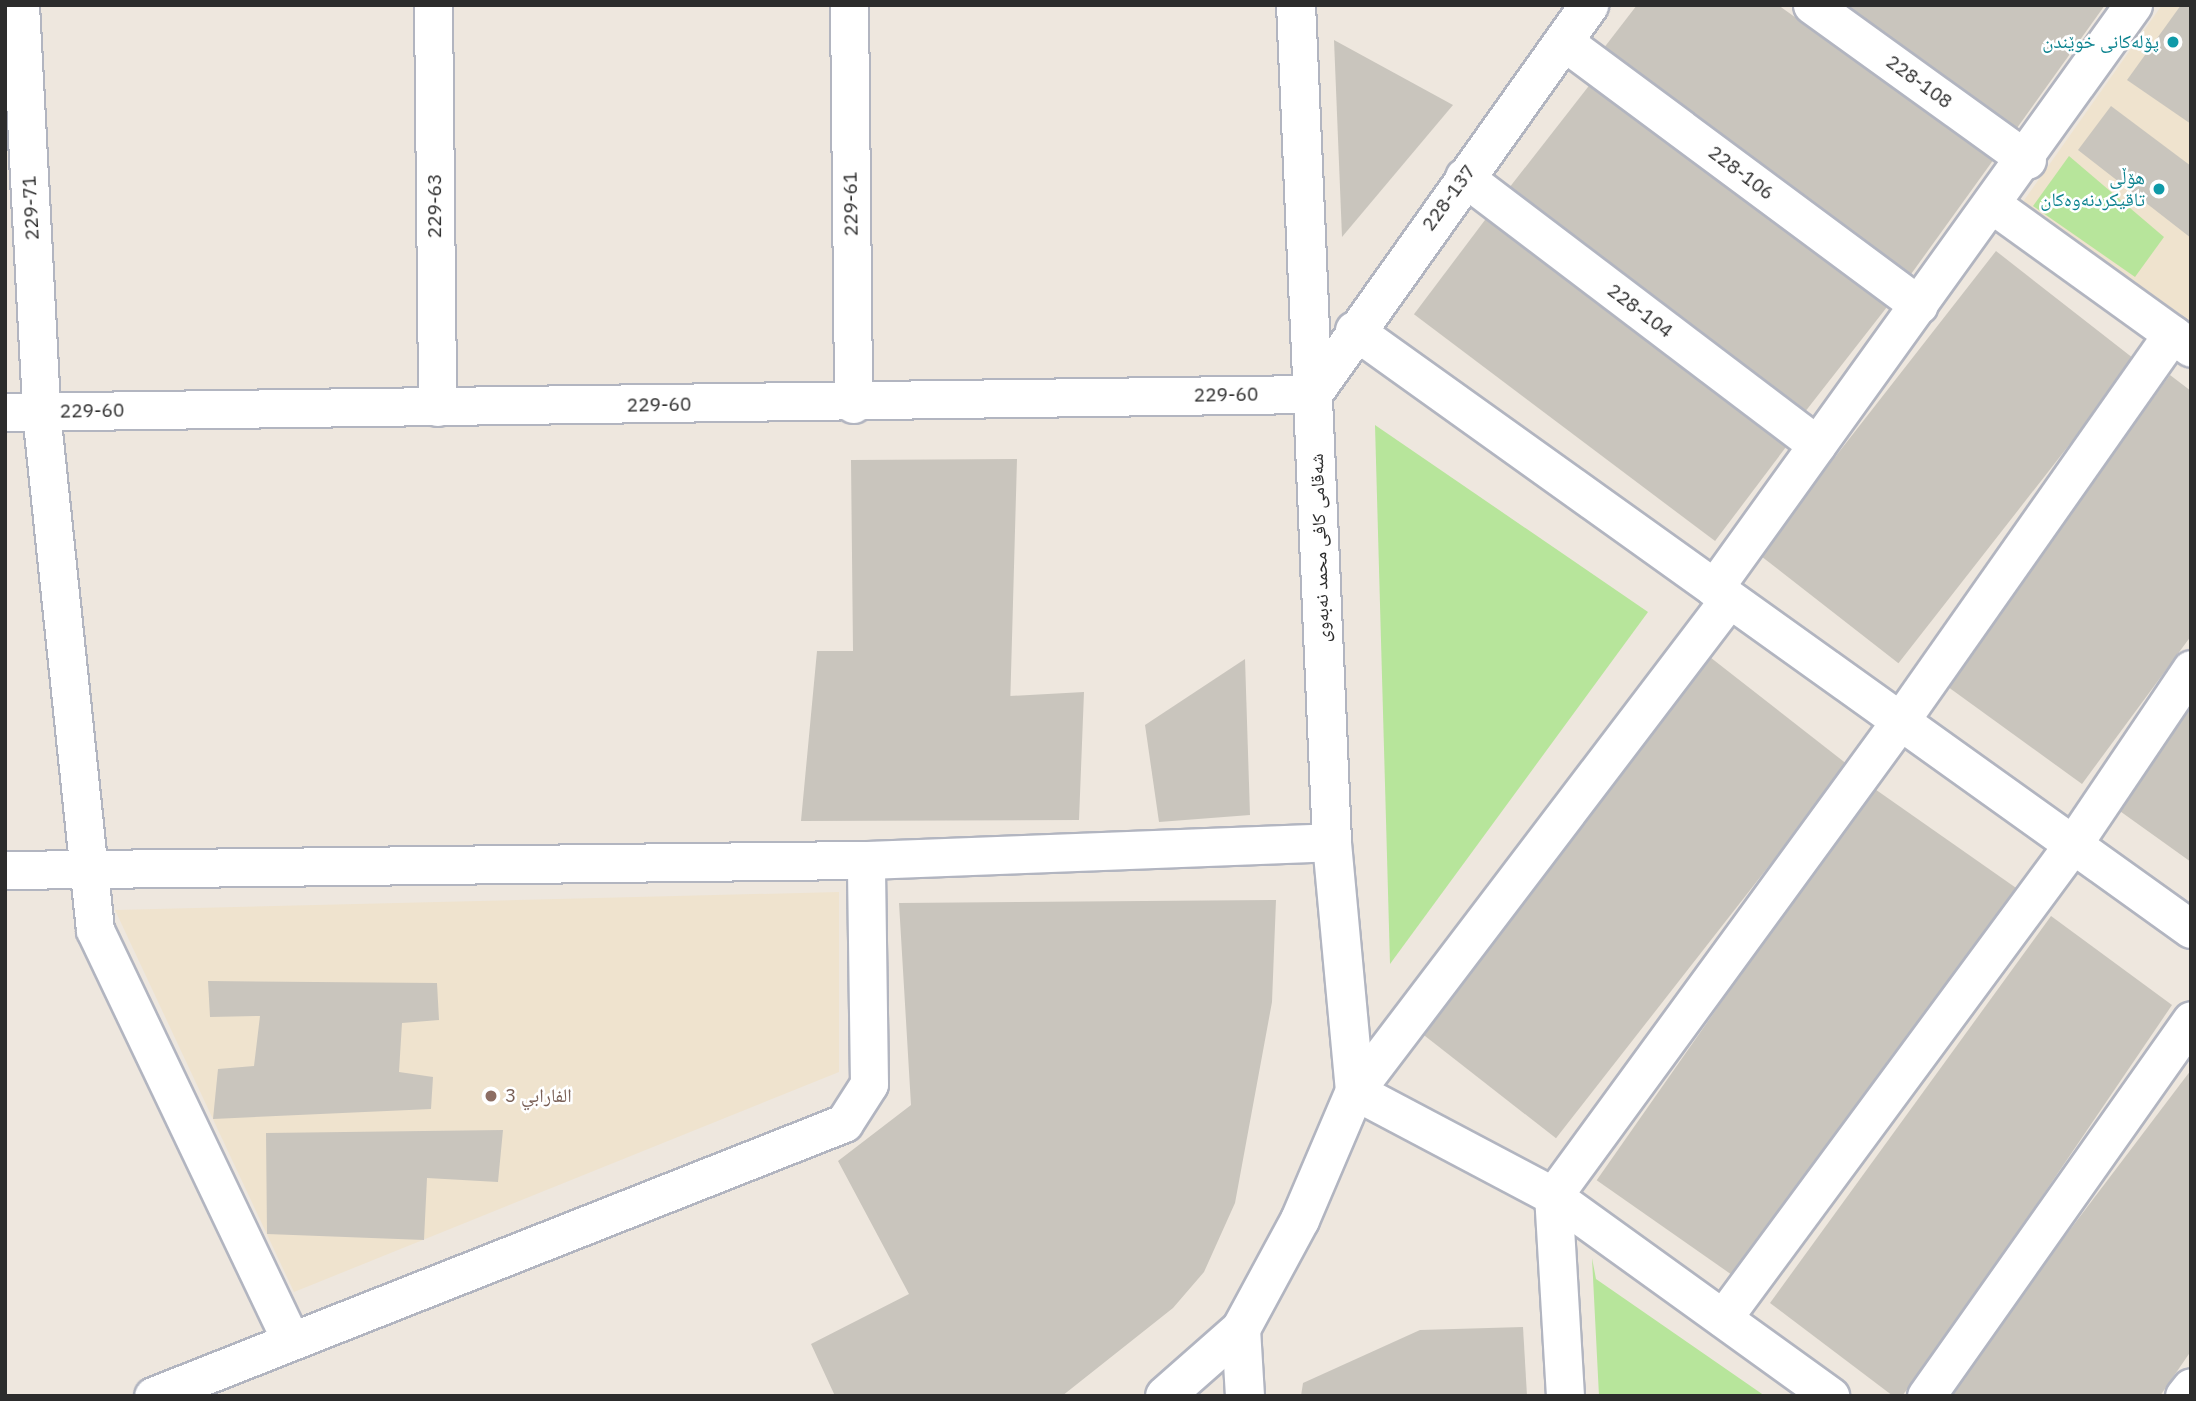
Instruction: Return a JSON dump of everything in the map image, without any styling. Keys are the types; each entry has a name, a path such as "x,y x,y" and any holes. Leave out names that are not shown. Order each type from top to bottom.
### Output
{"street":[{"name":"229-71","path":"20,5 41,412 95,930 290,1339"},
{"name":"229-63","path":"433,5 437,407"},
{"name":"229-61","path":"849,5 853,404"},
{"name":"شەقامی کافی محمد نەبەوی","path":"1296,5 1332,842 1354,1091"},
{"name":"228-137","path":"1313,394 1354,330 1588,5"},
{"name":"228-108","path":"1812,5 2026,160"},
{"path":"1165,1396 1241,1329 1300,1220 1354,1091 1722,593 1816,445 2026,160 2133,5"},
{"name":"228-106","path":"1563,41 1919,305"},
{"name":"228-104","path":"1464,177 1816,445"},
{"path":"1565,1396 1553,1196 2181,341 1993,205"},
{"path":"1354,330 2191,929"},
{"name":"229-60","path":"5,412 853,404 1313,394"},
{"path":"1723,1318 2073,844 2191,669"},
{"path":"5,870 866,860 1332,842"},
{"path":"153,1396 290,1339 844,1123 869,1084 866,860"},
{"path":"1927,1396 2191,1020"},
{"path":"1354,1091 1553,1196 1830,1396"},
{"path":"1241,1329 1245,1396"},
{"path":"2184,1396 2191,1387"}],"shaded area":[{"path":"2162,5 2191,5 2191,324 2020,206"},
{"name":"الفارابي 3","path":"839,892 839,1072 294,1292 115,910"}],"green space":[{"path":"2069,156 2164,237 2135,277 2033,206"},
{"path":"1375,425 1648,612 1390,964"},
{"path":"1592,1258 1596,1279 1765,1396 1599,1396"}],"building":[{"path":"1637,5 1778,5 1994,159 1909,277 1600,53"},
{"path":"1831,5 2105,5 2012,135"},
{"name":"پۆلەکانی خوێندن","path":"2181,5 2191,5 2191,124 2127,80"},
{"path":"1334,40 1453,105 1342,237"},
{"path":"1595,78 1887,306 1794,426 1501,198"},
{"name":"هۆڵی تاقیکردنەوەکان","path":"2111,106 2191,166 2191,238 2078,150"},
{"path":"1491,212 1792,439 1715,541 1414,314"},
{"path":"1996,251 2135,360 1898,663 1759,554"},
{"path":"2170,375 2191,391 2191,636 2082,784 1944,684"},
{"path":"1017,459 1010,696 1084,692 1079,820 801,821 817,651 853,651 851,460"},
{"path":"1706,654 1848,765 1556,1138 1414,1028"},
{"path":"1245,659 1250,815 1159,822 1145,725"},
{"path":"2191,701 2191,862 2117,809"},
{"path":"1872,787 2016,888 1741,1281 1597,1180"},
{"path":"1276,900 1272,1002 1235,1203 1204,1272 1173,1308 1062,1396 835,1396 811,1344 909,1294 838,1161 911,1105 899,903"},
{"path":"2051,916 2172,1005 1937,1351 1902,1396 1893,1396 1770,1303"},
{"path":"208,981 437,983 439,1020 402,1023 399,1072 433,1077 431,1109 213,1119 218,1069 254,1066 260,1016 210,1017"},
{"path":"2191,1070 2191,1351 2160,1396 1944,1396"},
{"path":"503,1130 498,1182 427,1178 424,1240 267,1234 266,1133"},
{"path":"1523,1327 1527,1396 1301,1396 1303,1383 1420,1330"}],"place":[{"name":"پۆلەکانی خوێندن","path":"2173,42"},
{"name":"هۆڵی تاقیکردنەوەکان","path":"2159,189"},
{"name":"الفارابي 3","path":"491,1096"}]}
